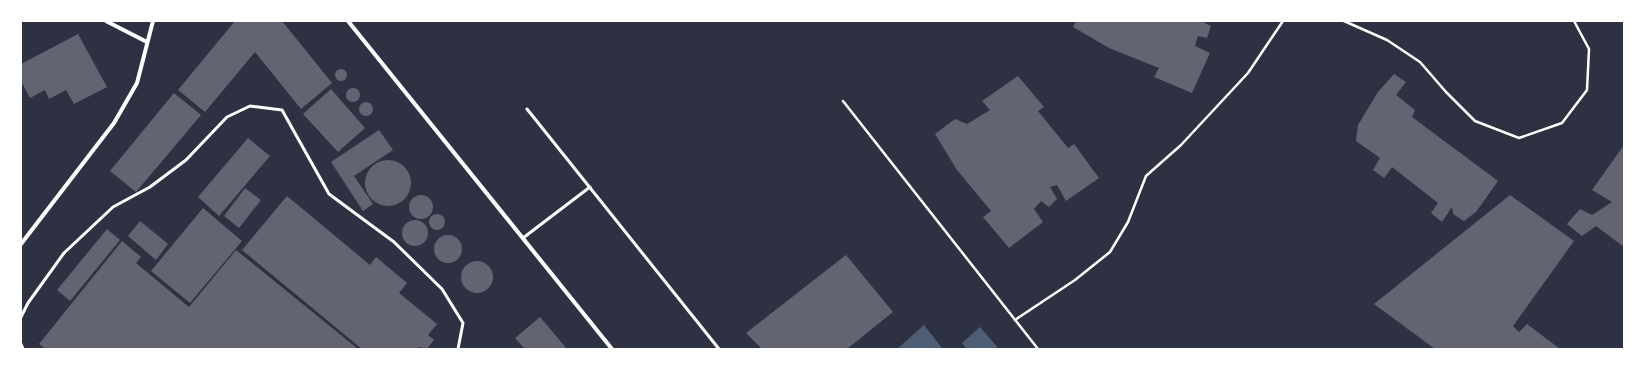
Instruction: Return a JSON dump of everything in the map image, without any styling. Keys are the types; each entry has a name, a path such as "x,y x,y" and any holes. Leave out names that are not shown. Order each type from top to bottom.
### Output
{"street":[{"path":"106,21 147,42"},
{"path":"21,244 114,123 137,83 153,21"},
{"path":"348,21 612,349"}],"lane":[{"path":"21,317 28,303 64,253 103,216 113,207 150,187 186,160 227,117 250,106 282,110 329,194 394,242 442,288 463,323 458,349"},
{"path":"527,109 719,349"},
{"path":"523,238 590,187"},
{"path":"21,344 23,349"}],"path":[{"path":"1015,320 1075,280 1110,252 1128,222 1146,176 1181,145 1248,73 1283,21"},
{"path":"1344,21 1386,40 1420,62 1446,92 1475,121 1518,138 1562,122 1587,90 1589,49 1574,21"},
{"path":"843,102 1038,349"}],"water":[{"path":"924,325 943,349 897,349"},
{"path":"980,327 999,349 967,349 962,343"}],"building":[{"path":"235,21 282,21 332,83 301,109 255,52 205,112 178,90"},
{"path":"1076,21 1201,21 1211,26 1207,38 1198,36 1195,46 1210,53 1192,93 1154,77 1159,68 1109,48 1073,27"},
{"path":"78,34 107,87 74,104 66,90 49,99 45,90 30,98 21,81 21,64"},
{"path":"339,69 343,69 347,75 343,81 339,81 335,77 335,73"},
{"path":"1394,74 1406,82 1396,95 1415,110 1412,117 1498,181 1476,212 1464,221 1453,214 1452,207 1442,222 1431,213 1438,203 1392,167 1384,178 1373,170 1380,158 1356,141 1358,125 1378,92"},
{"path":"1018,76 1044,107 1038,111 1068,148 1074,144 1099,178 1066,201 1057,185 1050,187 1057,199 1049,207 1041,201 1034,209 1043,222 1009,248 983,217 991,211 957,170 935,134 955,119 967,124 990,110 982,101"},
{"path":"350,88 356,88 360,92 360,98 356,102 350,102 346,98 346,92"},
{"path":"331,89 365,128 338,152 303,114"},
{"path":"174,93 201,115 136,192 110,171"},
{"path":"366,102 371,104 373,109 371,114 366,116 361,114 359,109 361,104"},
{"path":"379,130 393,150 354,176 373,204 363,211 331,162"},
{"path":"248,138 270,156 219,216 198,197"},
{"path":"1624,145 1624,247 1596,226 1582,236 1567,224 1580,209 1592,215 1612,202 1592,190"},
{"path":"388,160 401,164 407,170 411,183 407,196 401,202 388,206 375,202 369,196 365,183 369,170 375,164"},
{"path":"245,188 261,200 239,228 224,216"},
{"path":"421,195 430,198 433,207 430,216 421,219 412,216 409,207 412,198"},
{"path":"1510,195 1574,241 1513,326 1519,332 1527,324 1560,349 1435,349 1374,304"},
{"path":"287,196 370,265 376,257 407,283 399,293 437,324 428,335 434,340 427,349 419,347 417,349 362,349 242,250"},
{"path":"203,208 242,241 190,303 151,271"},
{"path":"437,214 443,216 445,222 443,228 437,230 431,228 429,222 431,216"},
{"path":"415,220 425,223 428,233 425,243 415,246 405,243 402,233 405,223"},
{"path":"140,221 168,244 156,260 128,236"},
{"path":"107,229 120,240 70,301 57,290"},
{"path":"448,235 454,236 458,239 461,243 461,255 458,259 454,262 448,263 442,262 438,259 435,255 434,249 435,243 438,239 442,236"},
{"path":"122,241 141,257 136,263 189,307 236,250 358,349 46,349 39,344"},
{"path":"846,255 893,312 847,349 762,349 746,333"},
{"path":"477,261 486,264 490,268 493,277 490,286 486,290 477,293 468,290 464,286 461,277 464,268 468,264"},
{"path":"540,317 567,349 525,349 515,338"}]}
